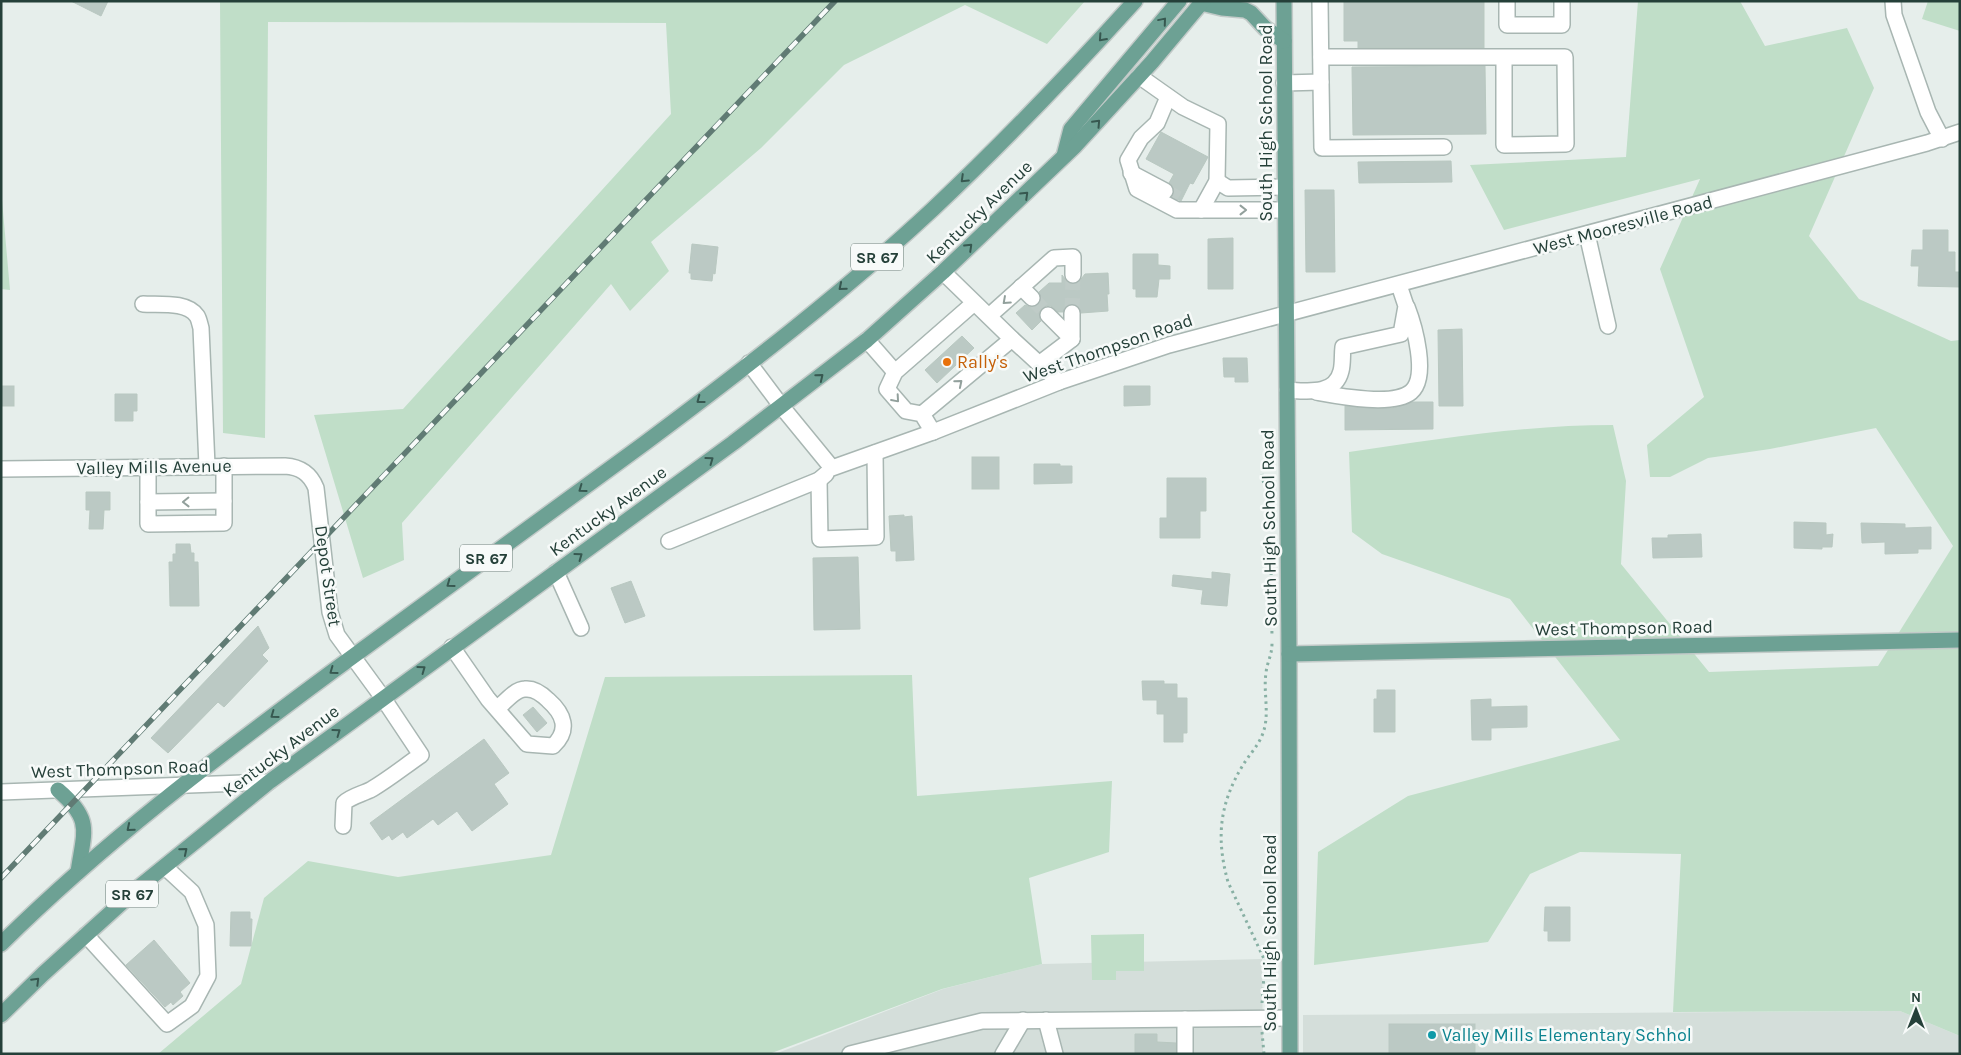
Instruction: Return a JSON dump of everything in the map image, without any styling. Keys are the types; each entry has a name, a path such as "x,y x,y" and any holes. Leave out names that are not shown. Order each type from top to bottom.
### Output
{"main road":[{"name":"Kentucky Avenue","path":"1,944 78,872 181,786 352,657 634,451 750,363 812,313 931,211 1052,92 1135,1"},
{"path":"1063,158 1071,129 1180,1"},
{"name":"South High School Road","path":"1284,1 1290,1054"},
{"name":"Kentucky Avenue","path":"1,1015 86,935 165,866 270,782 782,407 868,340 1063,158 1139,76 1202,2"},
{"path":"1202,2 1222,8 1245,10 1251,13 1265,28 1284,41"},
{"name":"West Thompson Road","path":"1289,654 1960,640"},
{"path":"58,790 72,803 84,824 84,838 78,872"}],"street":[{"path":"1320,1 1322,148 1444,147"},
{"path":"1506,1 1507,25 1562,25 1562,1"},
{"path":"1893,1 1894,15 1928,112 1942,139"},
{"path":"1320,57 1504,57 1565,57 1566,144 1504,145 1504,57"},
{"path":"1139,76 1168,98 1218,124 1216,181 1201,210"},
{"path":"1284,83 1321,82"},
{"path":"1168,98 1157,123 1141,138 1128,160 1137,189 1177,210 1285,210"},
{"name":"West Mooresville Road","path":"1286,313 1399,285 1942,139 1960,132"},
{"path":"1131,173 1165,191"},
{"path":"1216,181 1228,188 1284,187"},
{"path":"1181,200 1201,210"},
{"path":"1587,234 1608,326"},
{"path":"989,316 1054,258 1073,257 1073,275"},
{"path":"943,272 1059,382"},
{"path":"1287,390 1316,392 1348,398 1386,400 1412,392 1419,378 1418,342 1399,285"},
{"path":"1022,287 1032,298"},
{"path":"933,432 922,414 906,411 888,389 894,372 974,303"},
{"path":"143,304 179,306 189,309 197,316 201,328 206,466"},
{"path":"1316,392 1336,382 1341,371 1343,347 1402,334 1406,306"},
{"path":"1072,312 1072,339"},
{"name":"West Thompson Road","path":"669,541 819,480 832,468 933,432 1059,382 1169,345 1286,313"},
{"path":"1048,315 1072,339"},
{"path":"922,414 1012,339"},
{"path":"1039,364 1072,339"},
{"path":"868,340 894,372"},
{"path":"750,363 782,407 832,468"},
{"path":"819,480 820,539 876,537 875,453"},
{"path":"148,467 148,524 224,523 224,466"},
{"name":"Valley Mills Avenue","path":"1,469 293,466 305,472"},
{"name":"Depot Street","path":"305,472 311,478 316,488 331,620 337,635 383,698 421,755 373,788 356,797 349,798 344,803 343,826"},
{"path":"148,502 224,501"},
{"path":"556,572 581,628"},
{"path":"452,647 497,709 528,744 553,746 560,740 564,727 559,710 539,692 524,688 497,709"},
{"name":"West Thompson Road","path":"1,792 270,782"},
{"path":"86,935 167,1024 192,1006 208,976 206,925 192,892 165,866"},
{"path":"856,1053 982,1021 1289,1018"},
{"path":"1184,1019 1185,1054"},
{"path":"1003,1054 1023,1020"},
{"path":"1046,1020 1055,1054"}],"path":[{"path":"1262,474 1264,485 1271,495 1271,520"},
{"path":"1262,1005 1265,961 1228,882 1223,856 1221,820 1224,804 1234,780 1263,734 1266,722 1266,671 1272,656 1271,557"},
{"path":"1262,1028 1264,1054"}],"shaded area":[{"path":"1262,959 1263,1054 775,1054 943,989 1042,964"},
{"path":"1900,1011 1960,1036 1960,1054 1303,1054 1303,1015"}],"green space":[{"path":"220,1 1085,1 1047,44 965,5 844,65 761,148 651,242 669,271 630,311 611,284 402,523 404,560 363,578 314,415 403,409 671,114 666,23 268,22 265,438 223,433"},
{"path":"1638,1 1740,1 1765,46 1847,28 1874,88 1809,236 1859,299 1951,341 1960,340 1960,1036 1900,1011 1673,1012 1681,854 1580,852 1530,874 1488,942 1314,965 1318,852 1408,796 1620,740 1510,599 1382,554 1352,532 1349,452 1514,430 1613,425 1626,481 1621,564 1709,672 1878,666 1953,546 1876,428 1770,449 1708,458 1670,477 1650,477 1647,445 1704,397 1660,269 1700,179 1504,230 1470,165 1626,157"},
{"path":"1928,1 1960,1 1960,31 1922,19"},
{"path":"1,189 10,290 1,289"},
{"path":"912,675 917,796 1112,781 1109,852 1029,878 1042,964 942,989 769,1054 158,1054 241,984 264,898 308,861 398,877 551,855 605,677"},
{"path":"1144,934 1144,971 1116,971 1116,980 1092,980 1091,935"}],"building":[{"path":"71,1 108,1 101,16"},
{"path":"1344,1 1484,1 1484,48 1358,48 1358,41 1344,41"},
{"path":"1485,66 1486,134 1353,135 1352,67"},
{"path":"1161,132 1208,157 1193,184 1190,183 1181,201 1172,197 1174,190 1169,183 1174,174 1146,159"},
{"path":"1451,161 1452,182 1359,183 1358,162"},
{"path":"1305,190 1334,190 1335,272 1306,272"},
{"path":"1923,230 1948,230 1948,252 1955,252 1955,272 1960,272 1960,287 1918,286 1919,266 1911,266 1912,250 1923,250"},
{"path":"1233,238 1233,289 1208,289 1208,239"},
{"path":"692,244 718,247 715,274 713,273 712,281 691,279 691,273 689,273"},
{"path":"1133,254 1158,254 1158,265 1170,266 1170,279 1159,279 1157,297 1136,297 1136,289 1133,289"},
{"path":"1108,273 1108,311 1081,313 1077,305 1072,304 1067,305 1063,312 1058,312 1051,306 1046,306 1039,312 1041,321 1032,330 1016,313 1025,305 1030,307 1038,305 1041,300 1039,292 1049,283 1062,283 1062,275 1068,283 1073,284 1078,283 1085,274"},
{"path":"1462,329 1463,406 1439,406 1438,330"},
{"name":"Rally's","path":"962,336 974,348 937,383 925,370"},
{"path":"1223,358 1247,358 1248,382 1235,382 1235,377 1224,377"},
{"path":"1,386 14,386 14,406 1,406"},
{"path":"1124,386 1150,386 1150,405 1124,406"},
{"path":"115,394 137,394 137,411 133,411 133,421 115,421"},
{"path":"1412,402 1433,402 1433,429 1345,430 1345,406 1392,408"},
{"path":"972,457 999,457 999,489 972,489"},
{"path":"1034,464 1072,466 1072,483 1034,484"},
{"path":"1167,478 1206,478 1206,511 1200,511 1200,538 1160,538 1160,518 1167,518"},
{"path":"86,492 110,492 110,510 104,510 103,529 89,529 90,510 86,510"},
{"path":"904,515 904,517 912,516 914,560 896,561 896,551 891,551 889,516"},
{"path":"1794,522 1826,523 1826,535 1833,534 1832,547 1822,547 1822,549 1794,548"},
{"path":"1861,523 1905,524 1905,528 1931,527 1931,549 1918,549 1918,553 1885,554 1885,542 1862,543"},
{"path":"1701,534 1702,557 1653,558 1652,538 1668,538 1668,535"},
{"path":"176,544 190,544 191,553 194,553 194,562 198,562 199,606 170,606 169,562 173,562 173,554 176,554"},
{"path":"858,557 860,629 814,630 813,558"},
{"path":"1212,572 1230,574 1227,606 1201,604 1203,590 1172,586 1173,575 1212,579"},
{"path":"631,581 645,616 625,623 611,588"},
{"path":"258,626 269,648 262,655 268,661 224,707 218,702 168,753 151,738"},
{"path":"1142,681 1164,681 1164,684 1177,684 1177,698 1187,698 1187,733 1183,733 1183,742 1164,742 1164,714 1157,714 1157,700 1143,700"},
{"path":"1377,690 1395,690 1395,732 1374,732 1374,699 1377,699"},
{"path":"1491,699 1491,707 1527,706 1527,727 1491,728 1491,740 1472,740 1471,700"},
{"path":"533,707 547,723 537,732 523,715"},
{"path":"484,739 509,773 494,784 508,804 472,831 457,811 438,825 433,819 407,838 403,832 392,840 389,835 382,840 370,823"},
{"path":"1545,907 1570,907 1570,941 1548,941 1548,931 1544,931"},
{"path":"231,912 250,912 250,919 252,919 251,946 230,946"},
{"path":"154,940 190,983 180,992 183,996 173,1005 171,1002 165,1007 126,965"},
{"name":"Valley Mills Elementary Schhol","path":"1389,1024 1475,1024 1475,1054 1389,1054"},
{"path":"1135,1034 1157,1034 1157,1042 1176,1043 1176,1054 1135,1054"}],"tunnel":[{"path":"1165,191 1181,200"},
{"path":"1072,313 1073,275"},
{"path":"1032,298 1048,315"}],"railway":[{"path":"1,878 835,1"}],"place":[{"name":"Rally's","path":"947,362"},
{"name":"Valley Mills Elementary Schhol","path":"1432,1035"}]}
